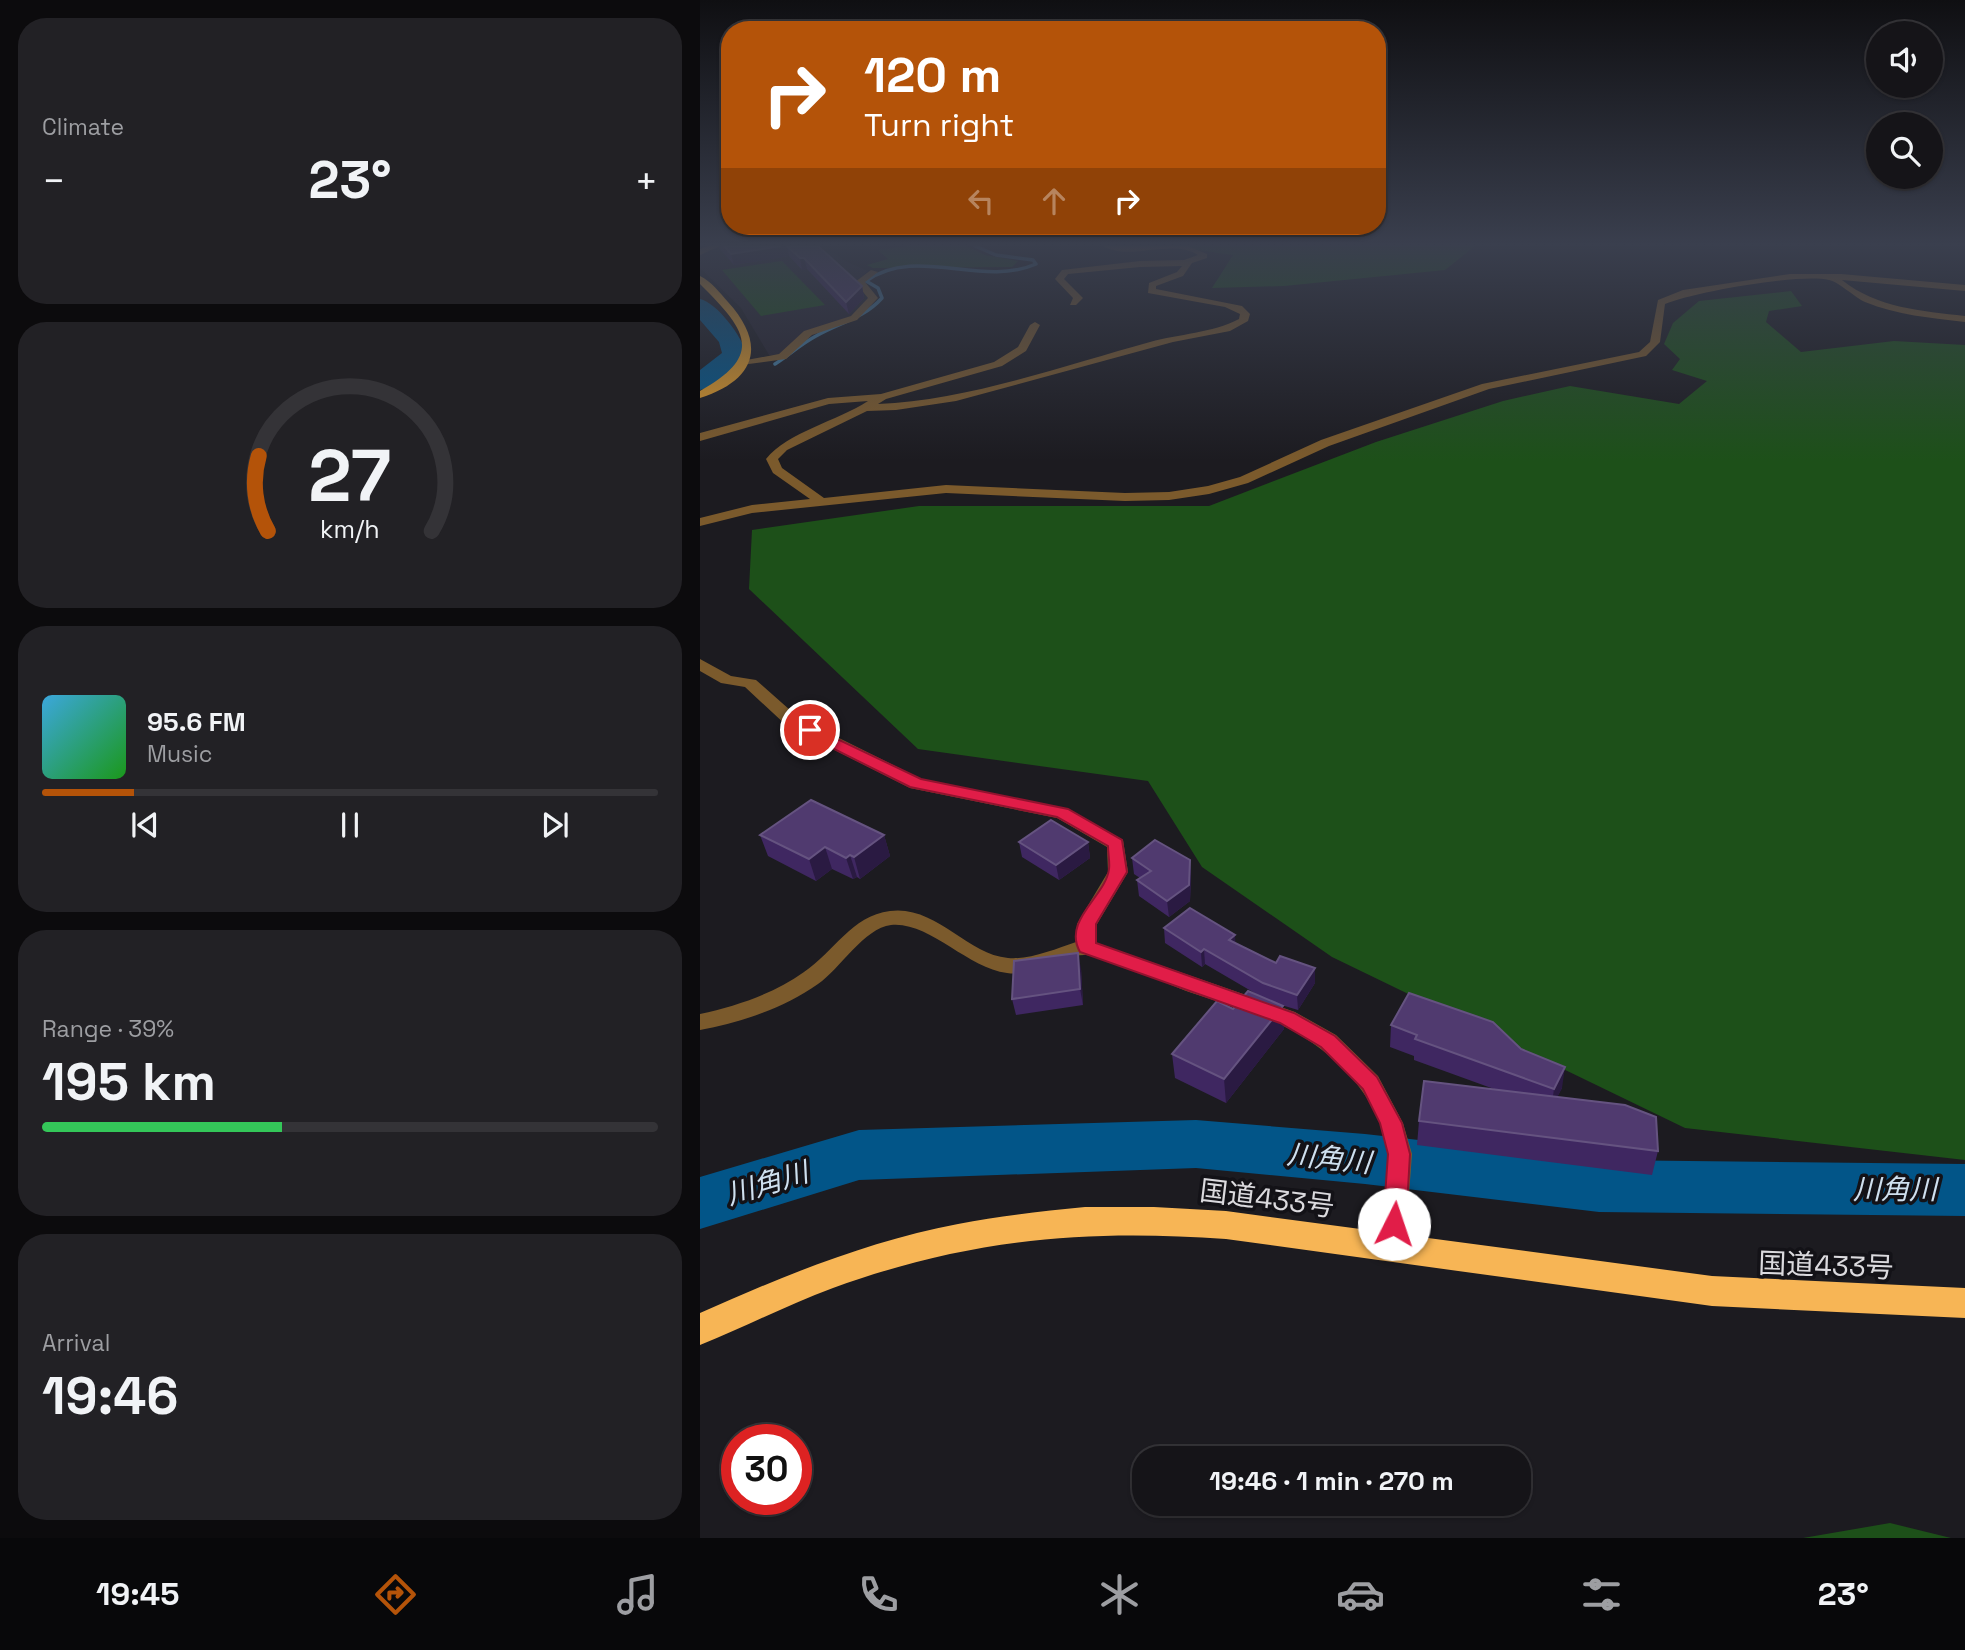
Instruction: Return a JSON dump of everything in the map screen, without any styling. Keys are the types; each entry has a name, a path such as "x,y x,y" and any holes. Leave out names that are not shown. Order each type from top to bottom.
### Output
{"highway":[{"name":"国道433号","path":"700,1329 807,1282 931,1242 1051,1222 1169,1219 1732,1293 1965,1303"}],"main road":[{"path":"700,395 729,379 745,363 750,349 735,318"}],"street":[{"path":"745,363 777,360 808,334 854,318"},
{"path":"866,408 896,407 956,398 1172,339 1219,331 1240,324 1243,318"},
{"path":"700,522 752,509 946,489 1125,497 1169,496 1209,490 1244,480 1325,443 1486,386 1642,354 1653,346 1658,318"},
{"path":"700,437 828,401 882,397 999,364 1022,349 1035,325"},
{"path":"822,502 777,470 772,459 783,447 851,417 882,397"},
{"path":"700,664 727,680 750,683 793,722 916,784 1062,813 1116,844 1118,872 1087,924 1086,947"},
{"path":"700,1022 731,1016 775,999 814,976 867,927 893,918 921,924 989,962 1012,966 1086,947 1287,1018 1328,1041 1370,1083 1391,1123 1399,1154 1392,1248"}],"shaded area":[{"path":"747,318 850,318 812,330 779,355 769,355"}],"green space":[{"path":"1679,318 1767,318 1766,322 1801,352 1894,341 1965,345 1965,1160 1685,1128 1332,957 1202,867 1148,781 918,749 749,589 752,530 919,506 1209,506 1376,442 1503,401 1570,386 1679,404 1707,381 1672,370 1680,359 1664,344 1673,323"},
{"path":"1890,1523 1951,1538 1803,1538"}],"building":[{"path":"811,800 884,835 854,857 850,855 846,858 825,847 809,859 760,835"},
{"path":"1051,820 1088,842 1056,865 1019,842"},
{"path":"1155,840 1190,860 1189,885 1167,901 1137,880 1151,871 1132,858"},
{"path":"1190,908 1235,935 1229,940 1276,963 1280,956 1315,968 1297,995 1263,983 1204,949 1201,952 1164,928"},
{"path":"1078,953 1080,989 1012,999 1014,961"},
{"path":"1248,991 1283,1006 1224,1079 1172,1054 1217,1001 1233,1009"},
{"path":"1409,993 1493,1022 1521,1049 1565,1067 1554,1089 1415,1039 1417,1035 1391,1025"},
{"path":"1424,1081 1625,1105 1656,1117 1658,1151 1419,1121"}],"waterway":[{"path":"700,382 726,364 734,353 731,341 710,318"},
{"path":"775,364 811,339 855,318"},
{"name":"川角川","path":"700,1203 859,1155 1196,1144 1365,1159 1599,1186 1965,1190"}],"route":[{"path":"810,730 916,784 1062,813 1116,844 1118,872 1087,924 1086,947 1287,1018 1328,1041 1370,1083 1391,1123 1399,1154 1394,1224"}]}
